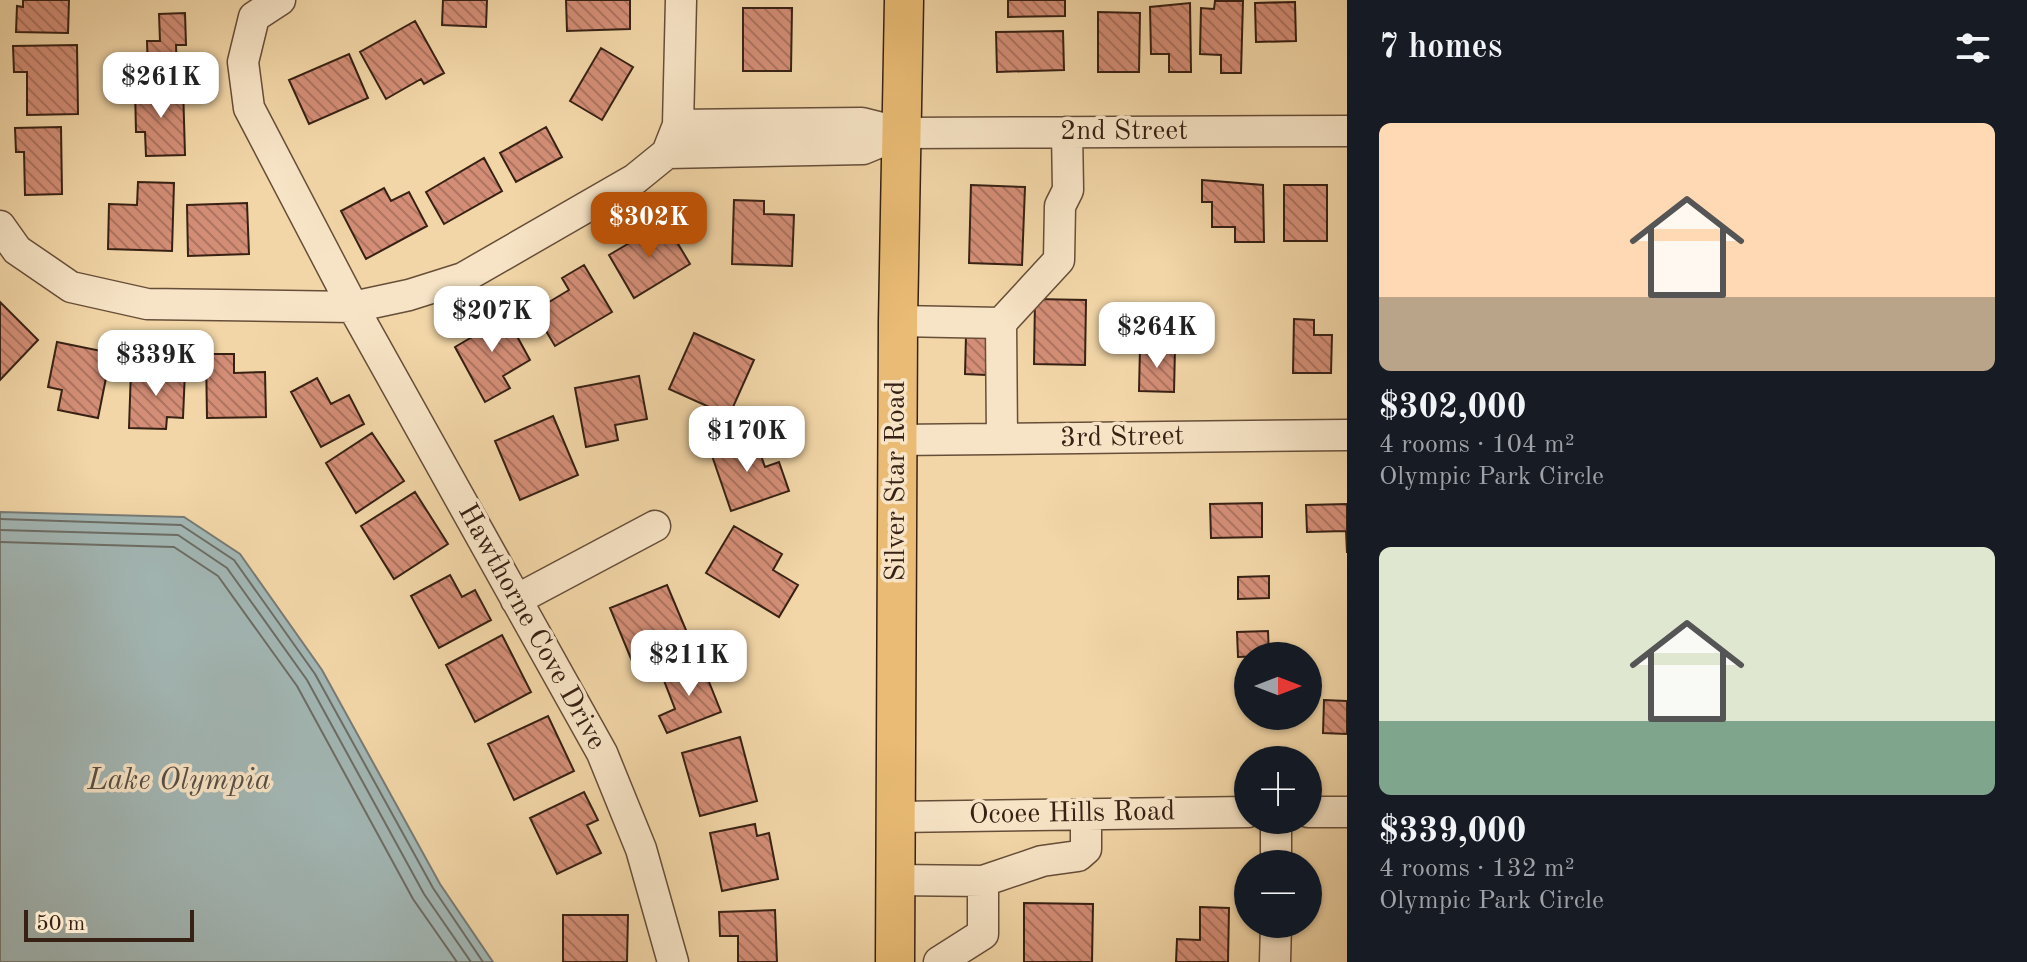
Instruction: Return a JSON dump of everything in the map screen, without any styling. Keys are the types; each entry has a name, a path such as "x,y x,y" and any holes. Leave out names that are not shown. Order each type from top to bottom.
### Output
{"main road":[{"name":"Silver Star Road","path":"895,962 898,321 904,0"}],"street":[{"name":"Hawthorne Cove Drive","path":"280,0 254,17 243,62 249,108 353,307 602,753 641,849 673,962"},
{"path":"0,226 17,250 71,287 147,304 353,307 463,278 635,179 667,153 678,125 681,0"},
{"path":"678,125 862,123 902,133"},
{"name":"2nd Street","path":"902,133 1347,131"},
{"path":"1002,439 1001,323 1059,260 1060,206 1068,190 1067,132"},
{"path":"667,153 863,149 902,133"},
{"path":"898,321 1001,323"},
{"name":"3rd Street","path":"897,440 1347,435"},
{"path":"516,600 655,526"},
{"name":"Ocoee Hills Road","path":"896,817 1234,812"},
{"path":"1322,812 1347,812"},
{"path":"896,880 983,881 1042,861 1078,856 1086,849 1086,814"},
{"path":"939,962 983,934 983,881"},
{"path":"1275,962 1276,938"}],"water":[{"name":"Lake Olympia","path":"0,512 184,517 240,554 322,670 440,884 493,962 0,962"}],"building":[{"path":"23,0 69,0 68,33 16,32 17,6 23,7"},
{"path":"443,0 487,0 486,27 442,25"},
{"path":"566,0 630,0 630,29 567,31"},
{"path":"1008,0 1065,0 1065,16 1008,17"},
{"path":"1215,1 1243,1 1241,73 1221,73 1221,55 1200,54 1201,8 1214,9"},
{"path":"1295,2 1296,41 1256,42 1255,3"},
{"path":"1190,3 1191,72 1169,72 1169,54 1151,54 1150,7"},
{"path":"743,8 792,8 791,71 743,71"},
{"path":"1098,12 1140,13 1139,72 1098,72"},
{"path":"185,13 186,45 176,45 177,73 148,74 147,41 160,41 159,14"},
{"path":"415,21 444,73 424,84 421,79 386,99 360,52"},
{"path":"1063,31 1064,70 997,72 996,32"},
{"path":"77,45 78,114 27,115 27,72 14,72 13,46"},
{"path":"601,48 633,67 602,120 570,101"},
{"path":"349,54 368,98 309,124 289,80"},
{"path":"183,86 185,155 146,156 145,132 136,132 135,88"},
{"path":"61,127 62,194 25,195 24,152 16,152 15,128"},
{"path":"546,127 562,157 516,182 500,153"},
{"path":"484,158 502,191 444,224 426,192"},
{"path":"1202,180 1263,185 1264,242 1235,242 1235,227 1212,227 1212,202 1202,202"},
{"path":"138,182 174,183 172,251 108,249 109,204 137,205"},
{"path":"971,185 1025,187 1022,265 969,263"},
{"path":"1284,185 1327,185 1327,241 1284,241"},
{"path":"384,188 391,201 409,192 427,226 366,259 341,211"},
{"path":"734,200 764,201 764,214 794,215 792,266 732,264"},
{"path":"247,203 249,254 188,256 187,205"},
{"path":"665,222 690,264 634,298 609,255"},
{"path":"584,265 612,312 555,346 534,311 569,290 562,278"},
{"path":"1035,299 1086,300 1085,365 1034,364"},
{"path":"0,302 38,340 0,380"},
{"path":"502,309 530,360 503,376 510,388 485,402 455,347 472,337 467,329"},
{"path":"1294,319 1314,320 1314,335 1332,335 1331,373 1293,373"},
{"path":"694,333 754,360 729,416 669,389"},
{"path":"966,335 987,336 986,375 965,374"},
{"path":"57,342 111,353 98,418 58,410 62,390 48,387"},
{"path":"1140,347 1175,348 1174,392 1139,391"},
{"path":"206,354 234,354 234,373 265,372 266,417 207,418"},
{"path":"131,369 185,371 183,418 167,417 166,429 129,428"},
{"path":"639,376 647,419 615,425 618,440 586,447 575,388"},
{"path":"317,378 331,404 349,395 364,424 321,447 291,392"},
{"path":"553,416 578,475 520,500 495,441"},
{"path":"372,433 404,481 356,513 326,463"},
{"path":"754,436 765,467 779,462 789,491 731,511 710,450"},
{"path":"415,492 448,544 394,579 361,526"},
{"path":"1262,503 1262,537 1211,538 1210,504"},
{"path":"1347,504 1347,553 1346,531 1307,532 1306,505"},
{"path":"734,526 782,554 773,570 798,585 779,617 706,573"},
{"path":"450,575 462,597 475,590 491,620 439,648 411,596"},
{"path":"1269,576 1269,598 1238,599 1238,577"},
{"path":"667,585 691,642 634,666 610,608"},
{"path":"1268,631 1268,642 1237,642 1237,632"},
{"path":"502,635 531,692 475,722 446,665"},
{"path":"701,662 721,712 667,733 659,716 675,709 663,678"},
{"path":"1324,700 1347,701 1347,734 1323,733"},
{"path":"548,716 574,771 514,800 488,744"},
{"path":"740,737 757,801 700,816 682,753"},
{"path":"584,792 598,820 587,825 601,853 557,874 530,818"},
{"path":"755,824 757,836 769,833 778,879 722,891 710,833"},
{"path":"1024,903 1093,904 1092,962 1024,962"},
{"path":"1200,907 1229,908 1228,962 1176,962 1177,939 1200,940"},
{"path":"775,910 777,962 738,962 738,936 720,936 719,912"},
{"path":"563,915 628,915 627,962 563,962"}]}
